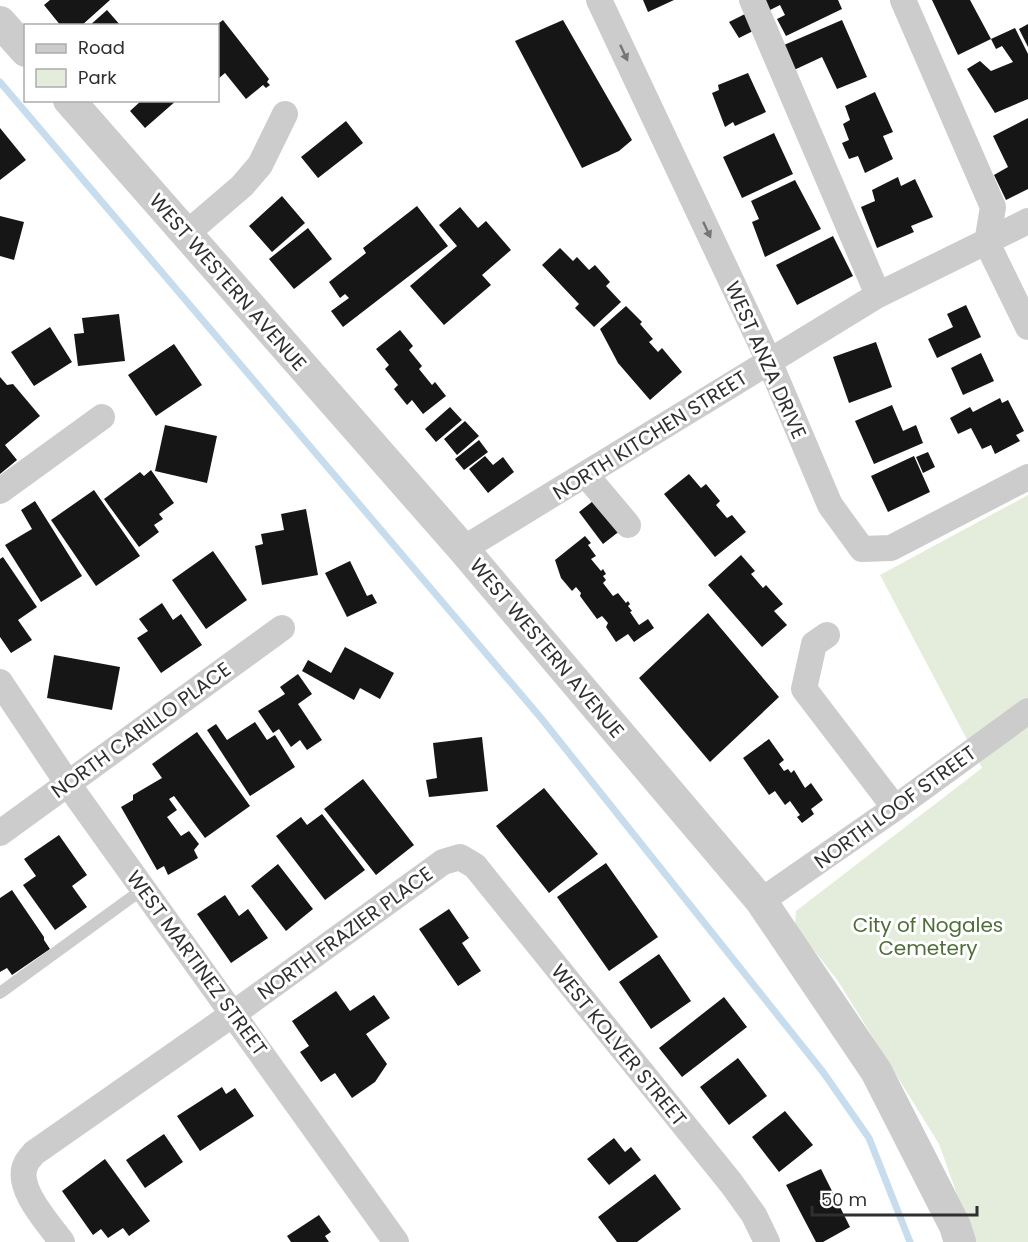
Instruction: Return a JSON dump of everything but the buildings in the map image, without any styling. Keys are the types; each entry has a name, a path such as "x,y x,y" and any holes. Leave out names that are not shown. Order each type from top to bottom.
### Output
{"street":[{"name":"WEST ANZA DRIVE","path":"599,0 769,361 830,505 862,549 891,548 1028,477"},
{"path":"752,0 878,295"},
{"path":"903,0 993,207 987,243 1028,327"},
{"path":"0,22 24,49"},
{"name":"WEST WESTERN AVENUE","path":"71,102 463,549 761,901 876,1071 955,1226 960,1242"},
{"path":"186,234 242,186 260,165 285,114"},
{"name":"NORTH KITCHEN STREET","path":"463,549 878,295 1028,221"},
{"path":"0,491 102,417"},
{"path":"586,475 628,525"},
{"name":"NORTH CARILLO PLACE","path":"0,833 282,628"},
{"path":"827,634 814,644 804,689 895,808"},
{"name":"WEST MARTINEZ STREET","path":"0,682 68,783 396,1242"},
{"name":"NORTH LOOF STREET","path":"761,901 895,808 1028,711"},
{"name":"NORTH FRAZIER PLACE","path":"62,1242 30,1197 23,1180 25,1165 34,1153 233,1014 443,862 460,857"},
{"name":"WEST KOLVER STREET","path":"460,857 475,866 731,1183 754,1215 767,1242"}],"lane":[{"path":"0,993 143,889"}],"green space":[{"name":"City of Nogales Cemetery","path":"1028,495 1028,1242 974,1242 939,1144 838,981 795,926 796,911 982,768 880,575"}],"waterway":[{"path":"0,82 541,718 823,1072 869,1138 910,1242"}]}
